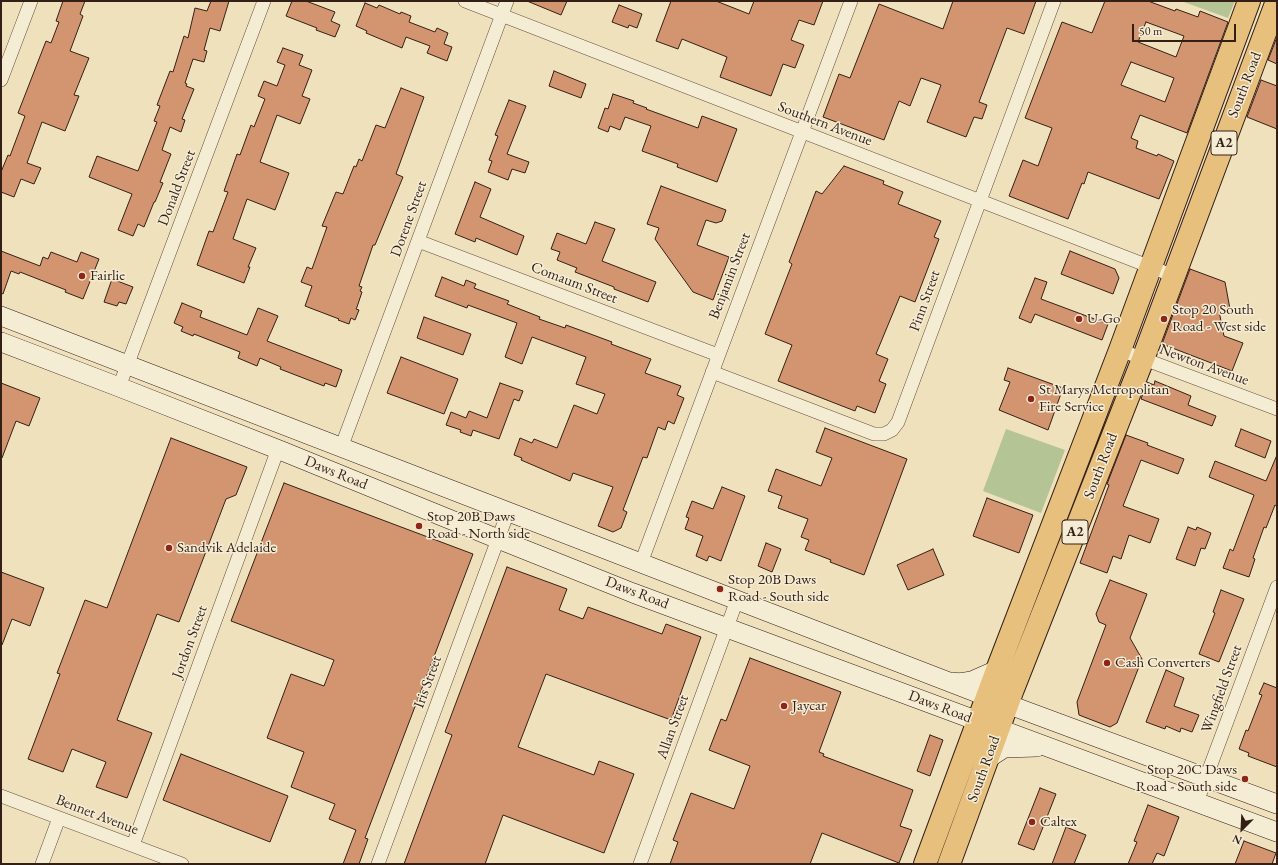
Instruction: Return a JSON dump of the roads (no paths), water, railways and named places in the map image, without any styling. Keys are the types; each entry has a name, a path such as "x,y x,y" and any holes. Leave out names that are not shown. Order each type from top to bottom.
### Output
{"highway":[{"name":"South Road","path":"949,864 999,729 997,670 1120,350 1251,1"},
{"name":"South Road","path":"925,864 978,722 998,701 1143,359 1276,7"}],"main road":[{"name":"Daws Road","path":"1,316 998,701 1277,804"},
{"name":"Daws Road","path":"1,342 278,449 633,593 1277,832"},
{"path":"941,679 959,683 972,681 997,670"},
{"path":"987,759 1004,748 1052,748"}],"street":[{"path":"1,80 31,1"},
{"name":"Donald Street","path":"119,387 264,1"},
{"name":"Southern Avenue","path":"465,1 1174,276"},
{"name":"Dorene Street","path":"341,448 507,1"},
{"name":"Benjamin Street","path":"641,563 851,1"},
{"name":"Pinn Street","path":"712,372 874,434 884,434 892,430 898,422 1054,1"},
{"path":"1251,1 1276,7"},
{"name":"Comaum Street","path":"418,241 718,355"},
{"name":"Newton Avenue","path":"1120,350 1277,409"},
{"name":"Jordon Street","path":"133,846 278,449"},
{"name":"Iris Street","path":"378,864 508,512"},
{"name":"Wingfield Street","path":"1197,802 1277,587"},
{"name":"Allan Street","path":"640,864 737,600"},
{"name":"Bennet Avenue","path":"1,796 182,864"},
{"path":"42,864 59,818"}],"place":[{"name":"Fairlie","path":"82,276"},
{"name":"U-Go","path":"1079,319"},
{"name":"Stop 20 South Road - West side","path":"1164,319"},
{"name":"St Marys Metropolitan Fire Service","path":"1031,399"},
{"name":"Stop 20B Daws Road - North side","path":"419,526"},
{"name":"Sandvik Adelaide","path":"169,548"},
{"name":"Stop 20B Daws Road - South side","path":"720,589"},
{"name":"Cash Converters","path":"1107,663"},
{"name":"Jaycar","path":"784,706"},
{"name":"Stop 20C Daws Road - South side","path":"1245,779"},
{"name":"Caltex","path":"1032,822"}]}
